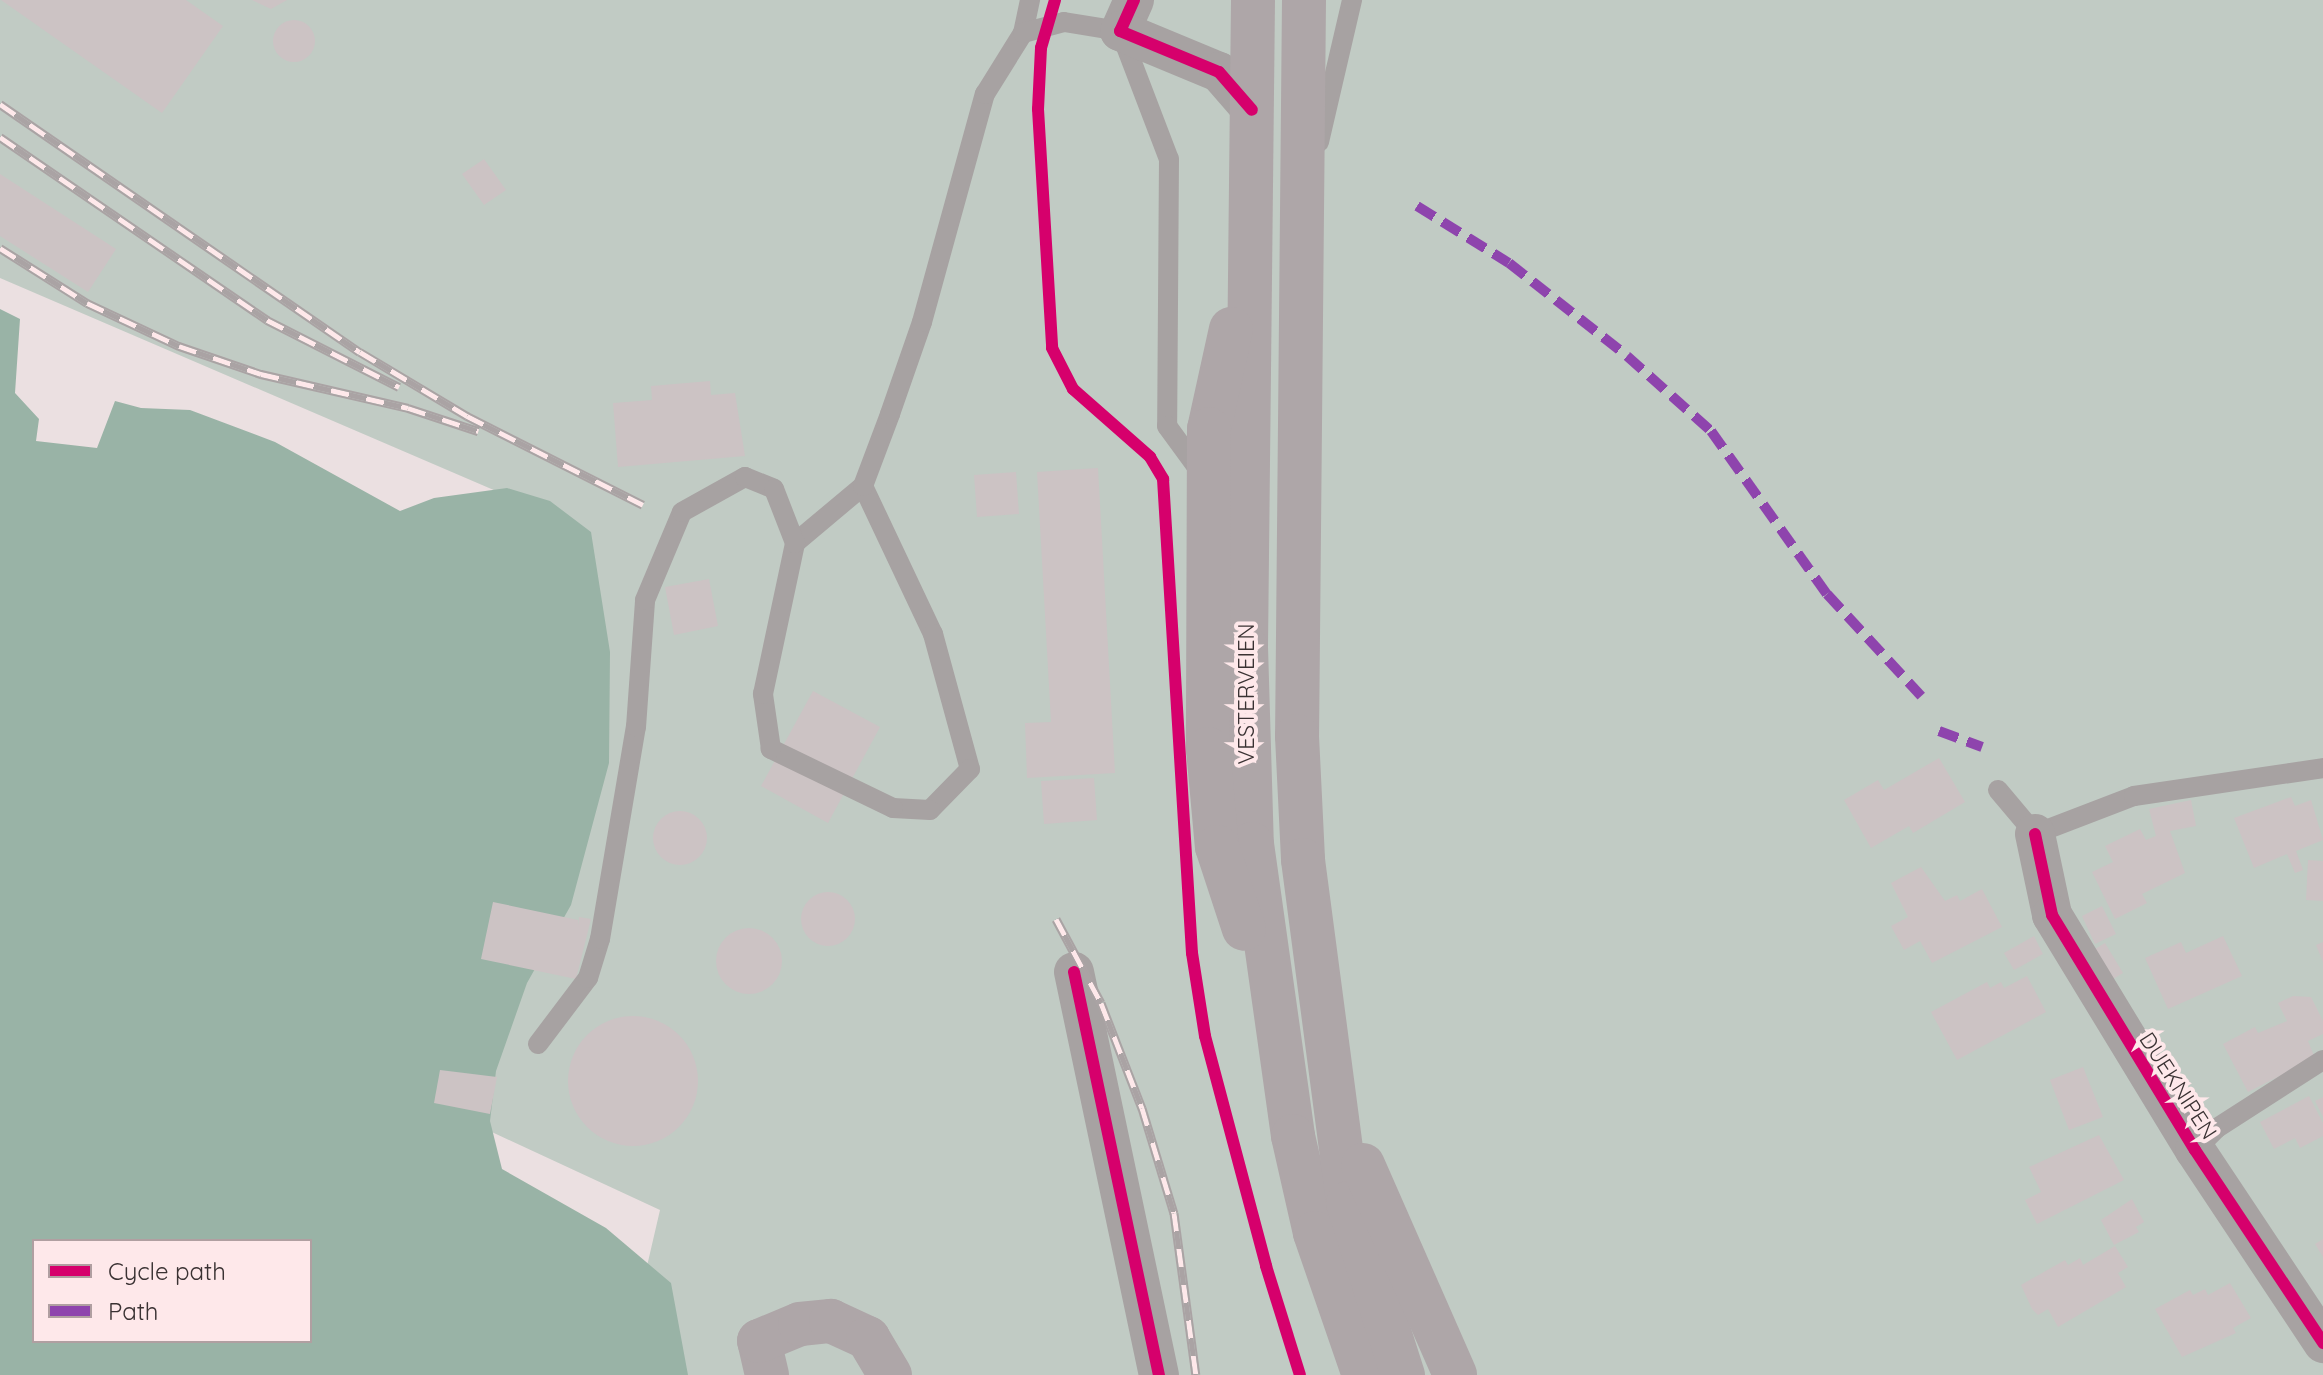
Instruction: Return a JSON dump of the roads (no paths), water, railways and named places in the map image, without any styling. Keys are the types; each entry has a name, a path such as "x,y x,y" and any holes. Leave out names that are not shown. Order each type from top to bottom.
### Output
{"highway":[{"name":"VESTERVEIEN","path":"1253,0 1247,758 1268,985 1315,1233 1364,1375"},
{"path":"1304,0 1297,736 1303,860 1348,1203 1403,1375"},
{"path":"1251,233 1209,429 1208,749 1217,847 1231,900 1268,985"},
{"path":"1334,1093 1455,1375"},
{"path":"767,1375 759,1341 800,1324 831,1321 868,1338 890,1375"}],"street":[{"path":"1127,16 1219,72 1252,110"},
{"name":"DUEKNIPEN","path":"2035,834 2052,915 2195,1150 2323,1343"},
{"path":"1074,972 1159,1375"}],"lane":[{"path":"795,543 863,486 922,322 985,94 1023,33 1030,0"},
{"path":"1302,212 1352,0"},
{"path":"1023,33 1064,22 1127,16 1169,159 1167,426 1209,484"},
{"path":"538,1044 588,978 600,939 636,727 645,600 682,512 745,477 774,489 795,543 763,694 771,749 893,808 930,810 970,769 933,634 863,486"},
{"path":"1998,790 2035,834 2134,796 2323,768"},
{"name":"DUEKNIPEN","path":"2195,1150 2217,1128 2323,1060"}],"railway":[{"path":"0,104 360,352 467,416 643,505"},
{"path":"0,137 267,320 399,387"},
{"path":"0,248 87,303 179,346 261,374 408,408 478,431"},
{"path":"1056,919 1101,1003 1142,1108 1174,1213 1196,1375"}]}
